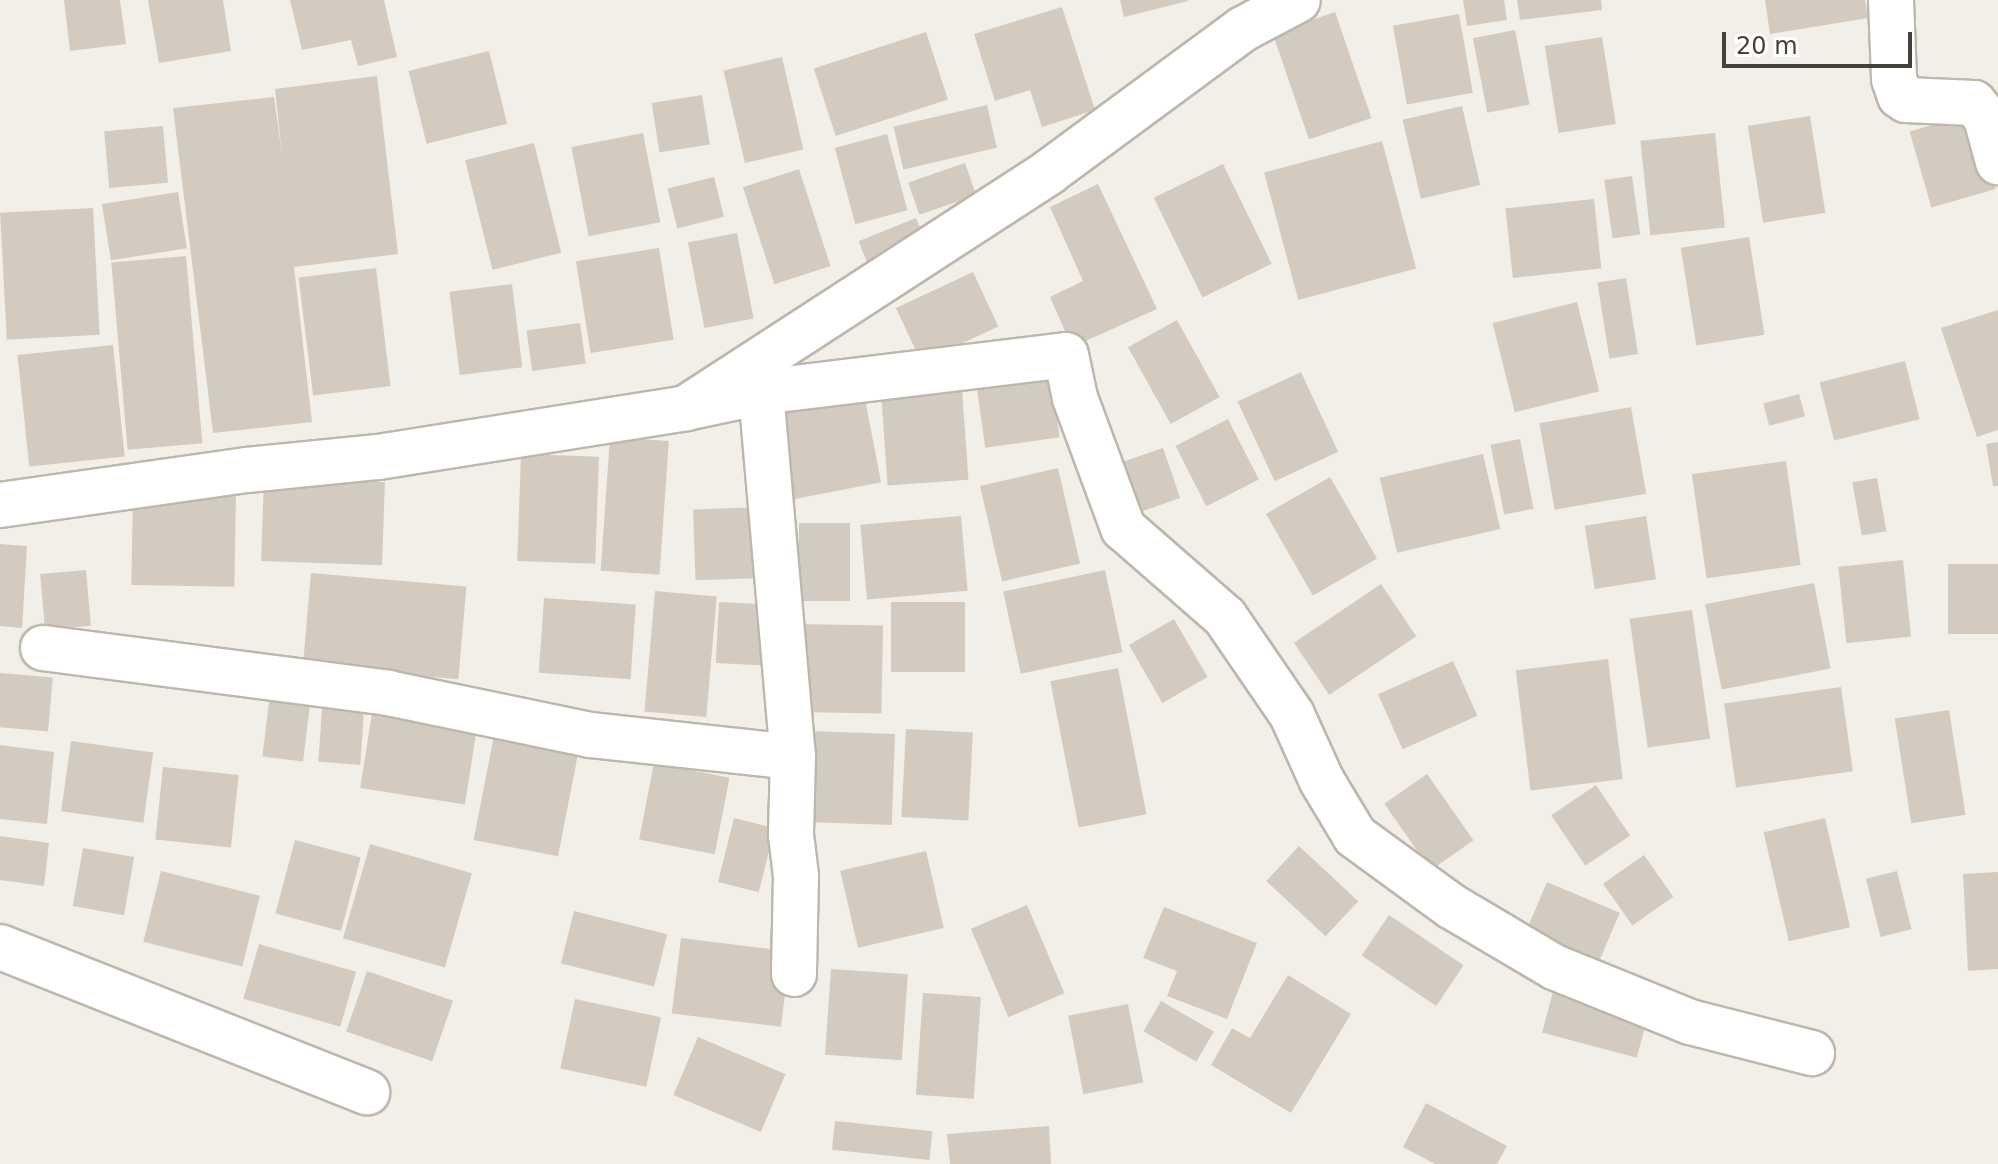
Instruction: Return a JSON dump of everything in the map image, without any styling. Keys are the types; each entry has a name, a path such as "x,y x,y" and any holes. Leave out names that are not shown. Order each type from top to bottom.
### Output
{"street":[{"path":"686,408 1049,172 1243,29 1298,0"},
{"path":"1891,0 1894,79 1900,96 1914,101 1974,103 1986,118 1998,162"},
{"path":"0,505 247,470 378,457 686,408 761,392 1066,355 1075,398 1123,528 1225,617 1292,715 1322,781 1355,836 1451,906 1554,967 1690,1022 1812,1053"},
{"path":"761,392 793,757 791,835 796,876 794,974"},
{"path":"43,648 388,693 591,735 793,757"},
{"path":"0,947 367,1092"}],"building":[{"path":"64,0 120,0 126,44 70,51"},
{"path":"148,0 223,0 231,51 159,63"},
{"path":"290,0 384,0 397,57 358,66 351,40 302,50"},
{"path":"1120,0 1188,0 1188,1 1124,17"},
{"path":"1463,0 1504,0 1507,20 1467,26"},
{"path":"1517,0 1601,0 1602,10 1520,20"},
{"path":"1765,0 1865,0 1868,18 1770,34"},
{"path":"1062,7 1095,110 1042,127 1030,90 995,101 974,34"},
{"path":"1335,12 1371,118 1309,139 1273,33"},
{"path":"1459,14 1473,93 1407,104 1393,26"},
{"path":"1515,30 1530,105 1487,113 1473,38"},
{"path":"926,32 948,100 836,136 814,68"},
{"path":"1602,37 1616,124 1558,133 1545,46"},
{"path":"489,51 507,124 427,144 408,71"},
{"path":"782,57 803,150 745,163 724,70"},
{"path":"377,76 398,254 294,267 312,422 213,433 173,108 274,97 282,155 275,89"},
{"path":"702,95 710,144 659,152 652,103"},
{"path":"987,105 997,148 903,169 893,127"},
{"path":"1462,106 1480,185 1421,199 1403,120"},
{"path":"1974,113 1996,189 1931,207 1910,131"},
{"path":"1810,116 1825,213 1763,223 1748,126"},
{"path":"163,126 168,183 109,188 104,131"},
{"path":"643,133 660,222 589,236 571,147"},
{"path":"1715,133 1725,227 1650,235 1640,141"},
{"path":"887,134 907,210 855,224 835,148"},
{"path":"1382,141 1416,269 1298,300 1264,173"},
{"path":"534,143 561,253 492,270 465,160"},
{"path":"965,163 976,195 919,215 908,183"},
{"path":"1223,164 1272,264 1202,298 1154,198"},
{"path":"799,169 831,266 774,284 743,187"},
{"path":"1632,176 1640,234 1612,238 1604,180"},
{"path":"714,177 724,217 677,228 667,189"},
{"path":"1098,184 1157,309 1072,347 1050,297 1083,281 1050,207"},
{"path":"178,192 187,248 111,260 102,204"},
{"path":"1594,199 1601,269 1513,278 1505,208"},
{"path":"93,208 100,335 7,340 0,213"},
{"path":"916,218 926,243 869,266 859,241"},
{"path":"737,233 754,318 705,328 688,243"},
{"path":"1749,237 1764,335 1696,346 1681,248"},
{"path":"659,248 674,340 591,353 576,261"},
{"path":"186,256 202,443 128,450 111,263"},
{"path":"376,268 391,386 313,396 299,278"},
{"path":"973,272 998,326 921,362 896,308"},
{"path":"1626,278 1638,354 1609,359 1597,283"},
{"path":"512,284 522,367 460,375 449,292"},
{"path":"1577,302 1599,391 1515,412 1493,323"},
{"path":"1998,310 1998,430 1977,437 1941,328"},
{"path":"1177,320 1220,397 1171,424 1128,347"},
{"path":"580,323 586,364 532,371 527,331"},
{"path":"113,345 125,456 29,466 18,355"},
{"path":"1905,361 1920,419 1834,441 1820,382"},
{"path":"1049,362 1060,437 985,448 975,372"},
{"path":"1301,372 1338,452 1275,481 1238,402"},
{"path":"961,374 968,480 888,485 880,380"},
{"path":"863,389 881,482 794,499 776,406"},
{"path":"1799,394 1805,416 1769,426 1763,404"},
{"path":"1631,407 1646,494 1555,510 1539,423"},
{"path":"1228,419 1259,480 1206,506 1175,446"},
{"path":"610,437 669,441 660,575 601,571"},
{"path":"1520,439 1534,509 1504,514 1491,445"},
{"path":"1998,442 1998,486 1993,486 1986,444"},
{"path":"1163,448 1180,498 1123,518 1105,468"},
{"path":"521,454 599,457 595,564 517,561"},
{"path":"1483,454 1500,529 1397,553 1380,478"},
{"path":"1786,461 1801,565 1707,578 1692,474"},
{"path":"1058,468 1080,563 1002,581 980,486"},
{"path":"1330,477 1377,558 1313,595 1266,514"},
{"path":"264,478 385,482 382,565 261,561"},
{"path":"1877,478 1886,531 1862,536 1852,482"},
{"path":"133,491 236,493 234,587 131,585"},
{"path":"762,507 764,578 696,580 693,509"},
{"path":"961,516 968,591 867,600 860,525"},
{"path":"1646,516 1656,579 1595,589 1585,526"},
{"path":"799,523 850,523 850,601 799,601"},
{"path":"0,544 27,546 22,628 0,626"},
{"path":"1903,560 1911,637 1846,643 1838,567"},
{"path":"1948,564 1998,564 1998,634 1948,634"},
{"path":"86,570 91,626 45,630 40,574"},
{"path":"1105,570 1122,652 1021,674 1003,592"},
{"path":"311,573 466,587 458,679 303,666"},
{"path":"1814,583 1831,668 1722,690 1705,604"},
{"path":"1381,584 1416,636 1329,695 1294,643"},
{"path":"655,591 717,596 706,717 644,712"},
{"path":"544,598 636,604 631,679 539,673"},
{"path":"719,602 774,605 771,666 716,663"},
{"path":"891,602 965,602 965,672 891,672"},
{"path":"1692,610 1710,739 1648,748 1630,619"},
{"path":"1174,619 1208,677 1162,703 1129,645"},
{"path":"796,624 883,626 881,714 794,712"},
{"path":"1608,659 1623,779 1530,790 1516,670"},
{"path":"1453,661 1477,716 1402,749 1378,694"},
{"path":"1118,668 1146,814 1079,827 1050,681"},
{"path":"0,673 53,678 48,731 0,727"},
{"path":"271,686 312,691 303,761 262,756"},
{"path":"1841,687 1853,771 1736,788 1724,703"},
{"path":"323,695 365,698 360,765 318,762"},
{"path":"373,707 478,724 465,805 360,788"},
{"path":"1949,710 1966,815 1911,823 1895,719"},
{"path":"906,729 973,733 968,820 901,817"},
{"path":"495,730 579,746 558,856 474,840"},
{"path":"811,731 895,734 892,825 808,822"},
{"path":"71,741 153,753 143,823 61,811"},
{"path":"0,745 54,752 47,824 0,819"},
{"path":"654,763 730,778 715,854 639,840"},
{"path":"163,767 239,775 231,848 155,840"},
{"path":"1427,774 1473,840 1431,870 1384,804"},
{"path":"1596,785 1630,836 1585,866 1551,815"},
{"path":"734,818 775,828 759,892 718,882"},
{"path":"1825,818 1850,927 1789,941 1764,832"},
{"path":"0,836 49,843 44,886 0,880"},
{"path":"295,840 361,858 341,931 275,913"},
{"path":"370,844 472,873 445,967 343,938"},
{"path":"1299,846 1358,901 1326,936 1266,881"},
{"path":"83,848 134,857 124,915 73,906"},
{"path":"926,851 944,928 858,948 840,871"},
{"path":"1644,855 1673,897 1632,925 1603,884"},
{"path":"161,871 260,896 242,967 143,942"},
{"path":"1897,871 1912,929 1880,937 1866,879"},
{"path":"1998,872 1998,969 1968,971 1963,874"},
{"path":"1547,882 1620,913 1597,965 1525,934"},
{"path":"1027,905 1065,993 1008,1017 971,929"},
{"path":"1164,907 1257,943 1227,1019 1167,996 1177,971 1143,958"},
{"path":"574,911 667,934 654,987 561,963"},
{"path":"1389,915 1464,965 1436,1006 1362,956"},
{"path":"681,938 790,951 781,1027 672,1013"},
{"path":"259,944 356,972 340,1027 243,999"},
{"path":"831,969 908,974 902,1060 825,1055"},
{"path":"367,971 453,1001 432,1061 346,1032"},
{"path":"1288,975 1351,1014 1291,1113 1211,1065 1232,1028 1250,1038"},
{"path":"1554,988 1649,1013 1637,1058 1542,1032"},
{"path":"923,993 981,997 974,1099 916,1095"},
{"path":"575,999 661,1017 646,1087 560,1068"},
{"path":"1161,1001 1214,1032 1196,1062 1144,1031"},
{"path":"1128,1004 1143,1083 1083,1094 1068,1016"},
{"path":"698,1037 785,1074 761,1132 673,1095"},
{"path":"1426,1103 1507,1146 1497,1164 1435,1164 1403,1147"},
{"path":"835,1121 932,1131 929,1160 832,1150"},
{"path":"1049,1126 1051,1164 950,1164 947,1134"}]}
